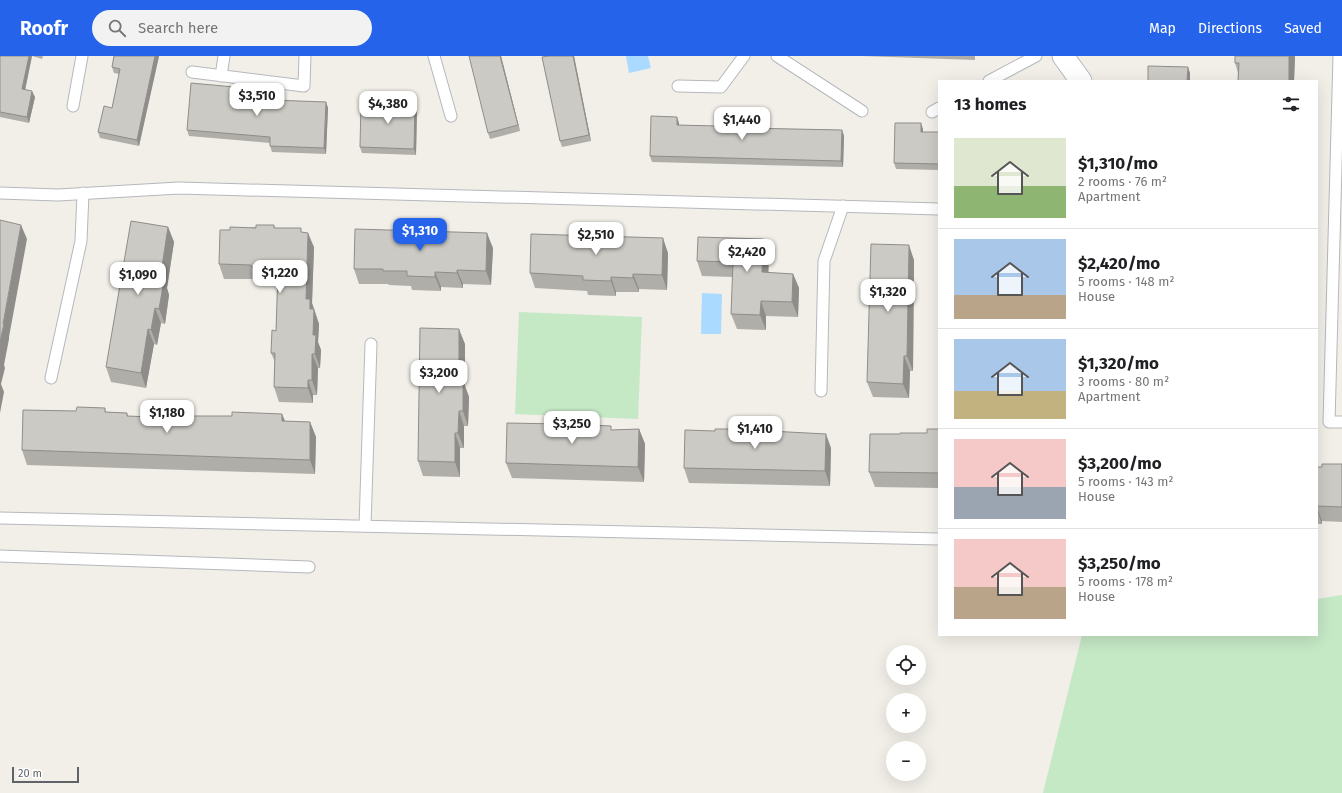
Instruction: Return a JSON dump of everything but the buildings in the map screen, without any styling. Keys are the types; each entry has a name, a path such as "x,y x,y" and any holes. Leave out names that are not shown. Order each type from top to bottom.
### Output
{"street":[{"path":"1063,56 1080,80"}],"lane":[{"path":"73,106 82,56"},
{"path":"221,76 224,56"},
{"path":"192,72 304,86 305,56"},
{"path":"434,56 451,116"},
{"path":"678,86 721,87 744,56"},
{"path":"777,56 862,111"},
{"path":"991,80 1036,56"},
{"path":"1340,59 1329,422 1342,422"},
{"path":"0,192 58,195 179,188 938,209"},
{"path":"51,378 81,241 83,193"},
{"path":"821,391 824,261 843,206"},
{"path":"365,526 371,344"},
{"path":"0,518 938,539"},
{"path":"0,556 309,567"}],"green space":[{"path":"519,312 642,317 638,419 515,414"},
{"path":"1342,595 1342,793 1043,793 1082,636 1318,636 1318,599"}],"water":[{"path":"626,56 648,56 651,68 629,73"},
{"path":"702,293 722,294 721,334 701,334"}]}
